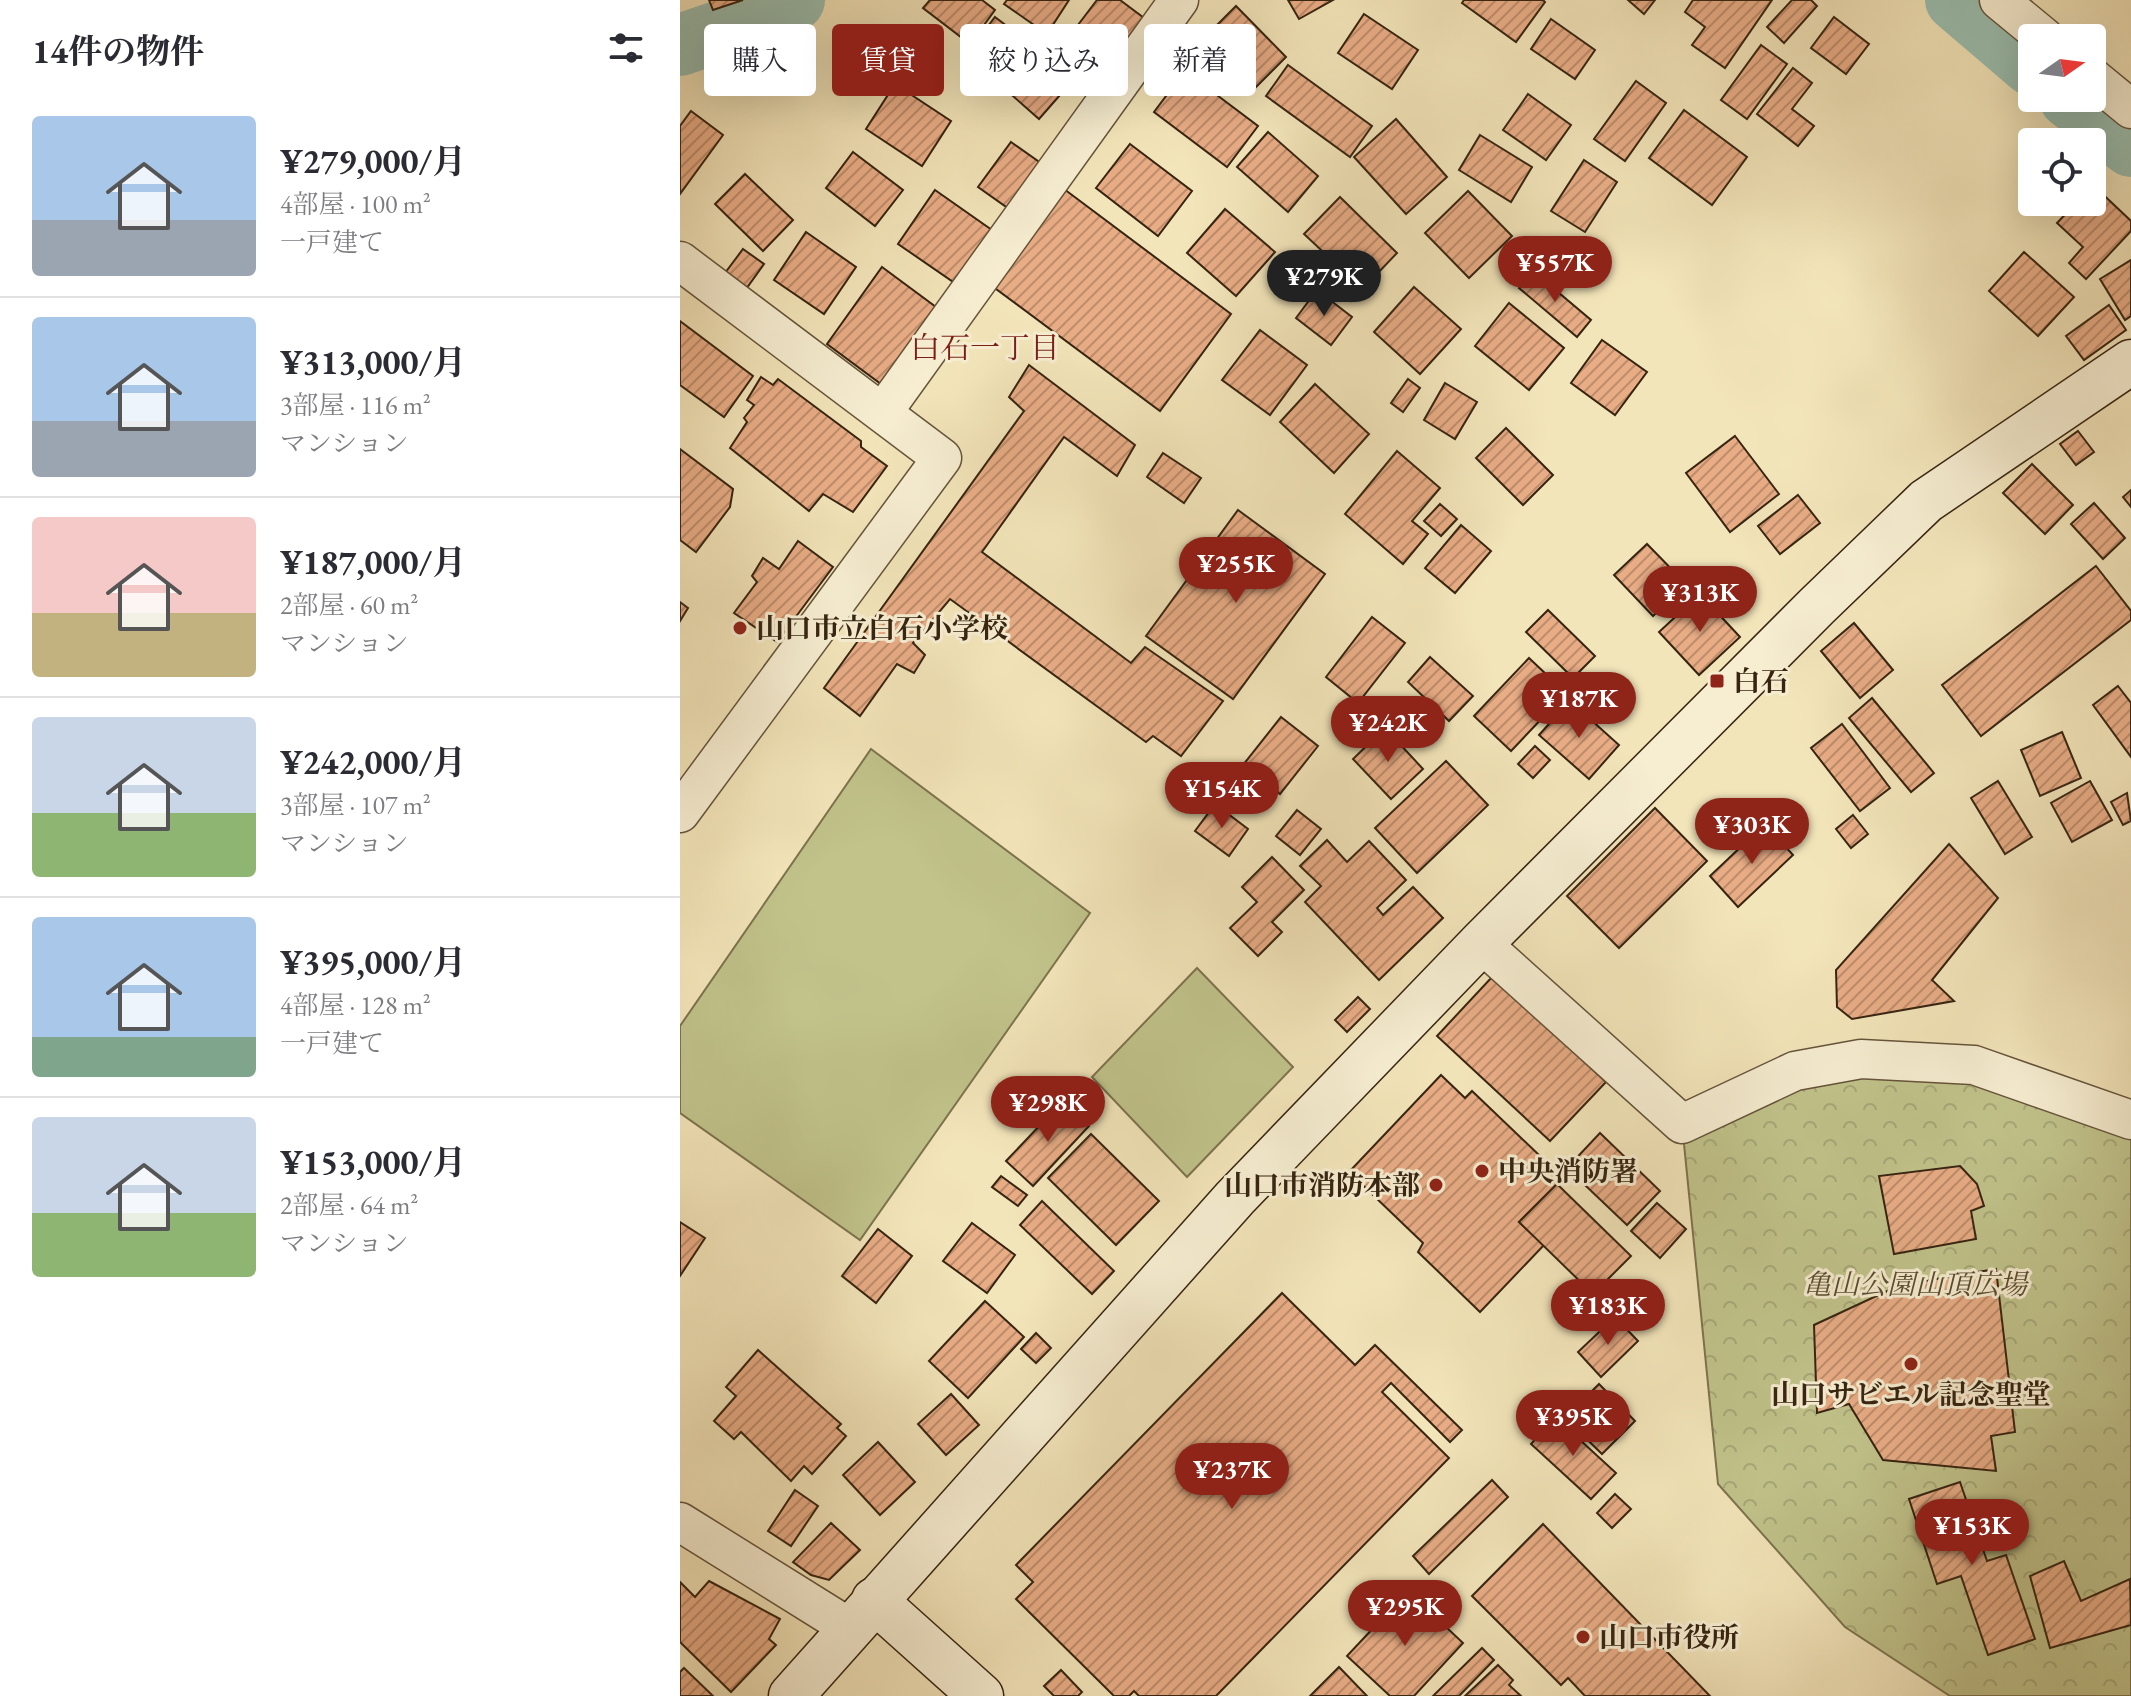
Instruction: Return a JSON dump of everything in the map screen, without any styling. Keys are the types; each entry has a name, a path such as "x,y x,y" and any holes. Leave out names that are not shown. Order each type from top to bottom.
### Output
{"street":[{"path":"883,412 1179,0"},
{"path":"1999,0 2028,24"},
{"path":"2106,88 2131,109"},
{"path":"680,261 942,458 680,813"},
{"path":"791,1696 1235,1198 1481,943 1926,501 2131,362"},
{"path":"1481,943 1682,1124 1795,1071 1861,1059 1974,1065 2131,1120"},
{"path":"680,1522 862,1614 981,1696"}],"green space":[{"path":"871,749 1090,913 860,1240 680,1113 680,1026"},
{"path":"1197,968 1293,1067 1187,1177 1092,1077"},
{"name":"亀山公園山頂広場","path":"1861,1059 2131,1120 2131,1696 1950,1696 1845,1627 1718,1484 1682,1124"}],"building":[{"path":"709,0 743,0 713,10"},
{"path":"930,0 982,0 995,10 985,24 960,24 960,36 923,8"},
{"path":"1007,0 1069,0 1053,24 1033,24 1004,4"},
{"path":"1097,0 1120,0 1148,21 1128,48 1128,24 1079,24"},
{"path":"1288,0 1333,0 1299,19"},
{"path":"1464,0 1545,2 1516,42 1462,3"},
{"path":"1628,0 1655,0 1644,14"},
{"path":"1693,0 1772,0 1725,68 1692,45 1705,27 1685,12"},
{"path":"1792,0 1811,0 1817,6 1784,43 1767,27"},
{"path":"1236,6 1254,24 1218,24"},
{"path":"1364,14 1418,50 1392,89 1338,53"},
{"path":"995,17 1004,24 990,24"},
{"path":"1834,17 1869,44 1846,74 1811,48"},
{"path":"1551,19 1595,50 1575,79 1531,49"},
{"path":"1256,26 1286,57 1256,87"},
{"path":"1761,45 1787,64 1747,119 1721,100"},
{"path":"1288,65 1372,126 1350,157 1266,96"},
{"path":"1793,68 1812,83 1792,109 1814,126 1798,146 1757,114"},
{"path":"1636,81 1666,103 1625,161 1594,139"},
{"path":"1528,94 1571,125 1546,160 1503,130"},
{"path":"887,96 913,96 951,121 922,166 866,129"},
{"path":"1013,96 1059,96 1039,119"},
{"path":"1166,96 1218,96 1258,126 1227,167 1154,112"},
{"path":"1684,110 1747,157 1712,205 1649,158"},
{"path":"691,111 723,135 680,194 680,126"},
{"path":"1396,119 1447,177 1406,214 1354,157"},
{"path":"1268,132 1318,176 1288,212 1237,167"},
{"path":"1480,135 1532,167 1511,202 1459,170"},
{"path":"1011,142 1045,166 1012,211 978,187"},
{"path":"1130,144 1192,191 1158,236 1096,188"},
{"path":"853,152 903,190 875,226 826,188"},
{"path":"1584,160 1617,182 1585,232 1551,211"},
{"path":"745,174 793,220 763,251 715,204"},
{"path":"1064,189 1231,314 1160,411 992,286"},
{"path":"935,190 999,235 962,288 898,244"},
{"path":"1468,191 1512,236 1469,278 1425,233"},
{"path":"1340,197 1397,253 1351,301 1325,276 1336,264 1304,234"},
{"path":"2106,197 2131,221 2131,231 2086,279 2069,263 2083,247 2057,223 2064,216 2106,216"},
{"path":"1225,209 1275,252 1236,296 1187,253"},
{"path":"806,232 856,267 824,314 774,280"},
{"path":"743,249 764,264 746,289 725,273"},
{"path":"2024,252 2074,297 2038,336 1989,291"},
{"path":"2131,260 2131,316 2125,320 2100,279"},
{"path":"882,267 940,310 885,387 827,344"},
{"path":"1533,271 1591,320 1577,337 1519,288"},
{"path":"1414,287 1461,329 1420,374 1374,332"},
{"path":"1317,290 1352,317 1331,345 1296,318"},
{"path":"1509,303 1564,348 1529,390 1475,346"},
{"path":"2109,305 2126,330 2084,360 2066,336"},
{"path":"680,321 753,376 724,417 680,385"},
{"path":"1260,330 1307,365 1270,415 1222,380"},
{"path":"1602,340 1647,372 1615,415 1571,383"},
{"path":"1029,365 1135,445 1117,476 1064,437 982,552 1131,663 1145,647 1223,701 1181,756 1153,736 1146,742 950,599 913,643 925,655 914,673 897,664 860,716 824,688 1024,411 1009,397"},
{"path":"761,377 773,385 778,379 861,441 861,447 887,466 853,512 823,494 809,511 730,448 747,422 744,418 754,405 747,400"},
{"path":"1408,379 1420,388 1403,412 1391,403"},
{"path":"1445,383 1477,402 1455,439 1424,420"},
{"path":"1315,384 1369,434 1334,473 1280,422"},
{"path":"1506,428 1553,475 1523,505 1476,458"},
{"path":"2078,431 2094,452 2076,465 2060,444"},
{"path":"1735,436 1779,494 1730,532 1686,473"},
{"path":"680,449 733,489 730,507 696,552 680,540"},
{"path":"1397,451 1440,488 1412,521 1428,534 1403,564 1345,514"},
{"path":"1163,453 1201,478 1184,503 1147,477"},
{"path":"2032,464 2073,505 2045,534 2003,493"},
{"path":"2131,490 2131,507 2123,497"},
{"path":"1798,495 1820,523 1780,554 1758,526"},
{"path":"2094,503 2125,538 2103,559 2071,524"},
{"path":"1440,504 1457,519 1441,536 1424,521"},
{"path":"1238,510 1325,574 1233,699 1146,636"},
{"path":"1461,525 1491,551 1455,593 1425,568"},
{"path":"798,541 833,567 777,642 734,613 757,582 752,576 763,558 779,569"},
{"path":"1647,544 1686,584 1653,616 1614,575"},
{"path":"2096,566 2131,611 2131,620 1981,736 1942,685"},
{"path":"1700,594 1740,637 1699,675 1659,632"},
{"path":"680,602 688,608 680,621"},
{"path":"1548,610 1595,656 1573,678 1526,632"},
{"path":"1372,617 1405,643 1358,703 1326,677"},
{"path":"1854,623 1893,670 1860,698 1821,651"},
{"path":"1430,657 1473,696 1449,721 1408,682"},
{"path":"1529,658 1566,693 1511,751 1474,716"},
{"path":"2118,686 2131,703 2131,757 2093,705"},
{"path":"1872,698 1934,773 1911,792 1849,718"},
{"path":"1570,701 1619,745 1589,779 1539,735"},
{"path":"1281,717 1318,746 1280,794 1243,765"},
{"path":"1842,724 1890,788 1860,811 1811,748"},
{"path":"1385,728 1423,769 1391,799 1353,759"},
{"path":"2062,732 2081,778 2040,796 2021,750"},
{"path":"1535,746 1550,760 1533,778 1518,764"},
{"path":"1446,761 1488,805 1417,873 1375,828"},
{"path":"1998,781 2032,837 2005,854 1971,798"},
{"path":"2090,781 2112,820 2072,842 2051,803"},
{"path":"2127,793 2131,821 2123,825 2111,802"},
{"path":"1215,804 1248,829 1229,856 1195,831"},
{"path":"1655,808 1707,861 1619,948 1567,896"},
{"path":"1297,810 1321,829 1300,855 1276,836"},
{"path":"1853,815 1868,834 1851,848 1836,829"},
{"path":"1765,824 1793,855 1738,907 1710,876"},
{"path":"1327,840 1347,862 1369,841 1406,880 1377,908 1383,915 1413,887 1443,918 1379,980 1305,902 1321,886 1300,866"},
{"path":"1949,844 1998,898 1932,980 1954,1001 1852,1019 1837,1007 1836,970"},
{"path":"1272,857 1304,890 1272,922 1282,932 1258,956 1230,928 1257,902 1242,887"},
{"path":"1493,976 1606,1082 1550,1141 1437,1036"},
{"path":"1358,997 1370,1009 1347,1032 1335,1020"},
{"path":"1441,1075 1465,1098 1472,1091 1563,1178 1519,1222 1544,1245 1480,1312 1418,1252 1423,1243 1349,1172"},
{"path":"1063,1101 1089,1126 1033,1186 1006,1161"},
{"path":"1600,1133 1660,1191 1627,1225 1567,1168"},
{"path":"1091,1134 1159,1201 1116,1245 1048,1178"},
{"path":"1960,1166 1977,1184 1984,1206 1971,1211 1976,1239 1894,1254 1879,1176"},
{"path":"1001,1176 1027,1195 1018,1206 992,1187"},
{"path":"1557,1184 1631,1256 1593,1294 1519,1222"},
{"path":"1042,1201 1114,1271 1092,1294 1020,1225"},
{"path":"1657,1203 1686,1229 1660,1258 1631,1231"},
{"path":"680,1222 705,1238 680,1276"},
{"path":"972,1223 1015,1255 987,1293 943,1261"},
{"path":"878,1229 912,1256 876,1303 842,1276"},
{"name":"山口サビエル記念聖堂","path":"1996,1269 2015,1432 1991,1436 1996,1471 1883,1460 1849,1404 1817,1413 1814,1325 1900,1285"},
{"path":"1282,1293 1355,1365 1375,1345 1462,1430 1450,1442 1391,1383 1382,1392 1449,1458 1216,1696 1139,1696 1134,1691 1129,1696 1114,1696 1016,1599 1033,1582 1016,1565"},
{"path":"985,1301 1024,1337 968,1398 929,1361"},
{"path":"1615,1317 1638,1341 1601,1377 1578,1352"},
{"path":"1036,1333 1051,1348 1036,1363 1021,1349"},
{"path":"758,1350 841,1424 837,1428 846,1436 812,1474 804,1466 791,1481 741,1432 734,1439 714,1421 736,1396 726,1387"},
{"path":"1599,1384 1635,1421 1602,1454 1565,1418"},
{"path":"951,1394 979,1425 946,1455 918,1424"},
{"path":"1555,1417 1616,1473 1591,1499 1531,1444"},
{"path":"878,1442 915,1482 880,1515 843,1475"},
{"path":"1492,1480 1508,1497 1429,1574 1413,1556"},
{"path":"1960,1482 1987,1561 2006,1555 2035,1639 1988,1655 1961,1576 1937,1584 1909,1499"},
{"path":"795,1490 818,1506 791,1546 768,1531"},
{"path":"1615,1494 1631,1509 1612,1528 1597,1513"},
{"path":"831,1523 860,1550 829,1580 811,1575 793,1562"},
{"name":"山口市役所","path":"1543,1524 1710,1696 1585,1696 1568,1678 1561,1685 1472,1596"},
{"path":"2064,1561 2081,1601 2130,1579 2131,1625 2050,1648 2030,1576"},
{"path":"709,1581 780,1619 769,1639 776,1645 731,1692 680,1642 680,1582 695,1597"},
{"path":"1408,1591 1463,1643 1414,1696 1390,1696 1347,1656"},
{"path":"1482,1648 1494,1660 1459,1696 1433,1696"},
{"path":"1498,1665 1513,1680 1509,1685 1521,1696 1465,1696"},
{"path":"1339,1667 1367,1696 1310,1696"},
{"path":"684,1668 713,1696 680,1696 680,1672"},
{"path":"1061,1670 1082,1692 1078,1696 1054,1696 1044,1686"}],"waterway":[{"path":"680,45 750,21 794,0"},
{"path":"1956,0 2018,53"},
{"path":"2088,112 2131,146"}],"place":[{"name":"山口市立白石小学校","path":"740,628"},
{"name":"白石","path":"1717,681"},
{"name":"中央消防署","path":"1482,1171"},
{"name":"山口市消防本部","path":"1436,1185"},
{"name":"山口サビエル記念聖堂","path":"1911,1364"},
{"name":"山口市役所","path":"1583,1637"}],"district":[{"name":"白石一丁目","path":"985,348"}]}
